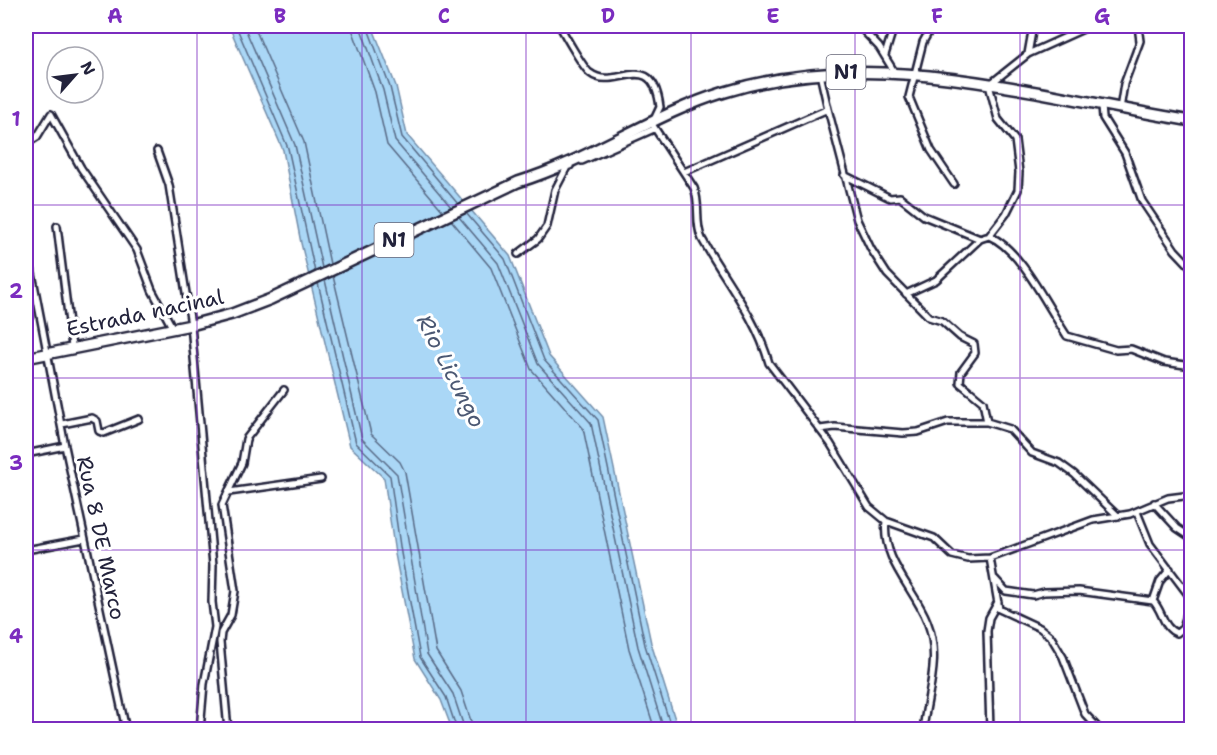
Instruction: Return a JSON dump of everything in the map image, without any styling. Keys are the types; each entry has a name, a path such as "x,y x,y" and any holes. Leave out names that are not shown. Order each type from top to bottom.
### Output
{"highway":[{"name":"N1","path":"653,126 726,92 820,74 915,76 989,85 1191,121"},
{"name":"Estrada nacinal","path":"26,358 191,325 232,314 271,298 518,182 547,173 653,126"}],"street":[{"path":"518,254 538,238 547,226 555,189 567,167 653,126 660,107 656,89 648,78 641,75 604,79 590,74 560,26"},
{"path":"859,26 885,56 896,75"},
{"path":"885,56 894,26"},
{"path":"932,26 923,42 915,76 909,90 911,103 931,150 954,184"},
{"path":"1028,54 1033,26"},
{"path":"906,294 936,280 980,239 989,236 1015,198 1019,172 1015,140 998,119 989,85 1028,54 1090,26"},
{"path":"1120,109 1124,84 1140,41 1140,26"},
{"path":"820,74 844,175 864,237 887,274 906,294 930,317 942,321 960,337 974,344 975,354 961,372 959,383 983,402 987,422"},
{"path":"1102,106 1103,118 1125,153 1142,201 1175,250 1191,268"},
{"path":"684,172 828,109"},
{"path":"26,144 37,137 51,114 81,168 137,250 152,290 172,327"},
{"path":"653,126 697,195 697,224 702,239 756,327 768,351 769,363 820,429 869,507 886,521 926,533 952,555 961,558 990,558 1093,520 1137,512 1168,498 1191,495"},
{"path":"157,151 171,195 191,325 213,565 212,602 215,627 204,684 200,729"},
{"path":"844,175 882,195 890,198 900,197 924,216 980,239"},
{"path":"57,226 72,347"},
{"path":"989,236 1003,245 1023,268 1067,336 1116,350 1131,349 1164,362 1191,366"},
{"name":"Rua 8 DE Marco","path":"27,252 62,424 64,446 126,729"},
{"path":"228,729 220,642 221,633 231,615 235,591 221,515 224,499 230,492 242,463 246,439 284,390"},
{"path":"62,424 92,418 104,433 139,419"},
{"path":"820,429 836,427 903,433 918,432 948,422 987,422 1010,429 1032,453 1059,463 1074,474 1118,516"},
{"path":"26,454 64,446"},
{"path":"230,492 321,478"},
{"path":"1154,503 1177,528 1191,538"},
{"path":"995,579 1006,591 1033,596 1044,592 1080,591 1153,601 1161,610 1167,628 1177,633 1183,628 1191,596 1150,544 1137,512"},
{"path":"886,521 884,534 889,549 928,622 931,638 932,688 923,729"},
{"path":"26,550 84,539"},
{"path":"990,558 999,609 1040,628 1056,643 1085,714 1100,729"},
{"path":"1153,601 1160,581 1170,569"},
{"path":"990,729 987,631 989,618 998,602"}],"water":[{"name":"Rio Licungo","path":"229,26 372,26 396,86 407,135 510,256 549,356 603,417 651,643 678,729 452,729 441,700 415,659 395,554 384,478 350,446 301,243 283,150"}]}
